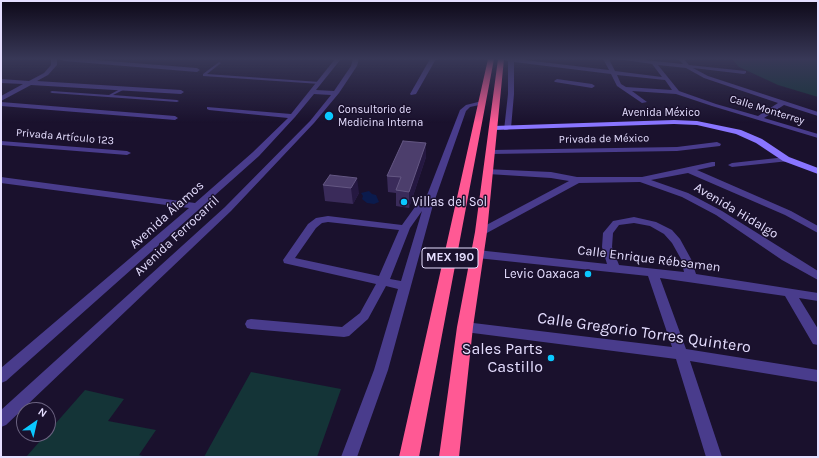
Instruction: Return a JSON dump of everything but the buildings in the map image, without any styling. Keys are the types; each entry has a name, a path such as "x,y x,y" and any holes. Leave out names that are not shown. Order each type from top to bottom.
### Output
{"highway":[{"name":"MEX 190","path":"409,457 487,80"},
{"name":"MEX 190","path":"449,457 465,327 481,232 493,128 503,80"}],"street":[{"path":"1,99 33,80"},
{"name":"Avenida Álamos","path":"1,377 256,154 293,116 322,80"},
{"name":"Avenida Ferrocarril","path":"1,420 228,209 312,122 344,80"},
{"path":"413,94 421,80"},
{"path":"507,128 511,94 509,80"},
{"path":"558,80 558,83 592,86"},
{"path":"617,80 619,85 644,102"},
{"path":"668,80 677,92"},
{"path":"716,80 818,114"},
{"path":"1,81 181,92"},
{"name":"Calle Monterrey","path":"626,89 677,92 714,105 818,136"},
{"path":"312,92 336,93"},
{"path":"349,457 381,370 428,205 462,110 468,106 482,103"},
{"path":"758,118 782,103"},
{"path":"1,104 175,118"},
{"path":"209,108 293,116"},
{"name":"Avenida México","path":"493,128 674,122 697,123 738,132 759,140 786,158 818,171"},
{"name":"Privada Artículo 123","path":"1,143 127,153"},
{"name":"Privada de México","path":"491,152 677,149 717,144"},
{"path":"732,165 786,158"},
{"path":"641,179 712,164"},
{"path":"689,170 788,213 818,230"},
{"path":"488,171 551,175 577,180"},
{"name":"Avenida Hidalgo","path":"481,232 577,180 641,179 685,195 719,213 818,276"},
{"path":"1,180 197,206"},
{"path":"251,324 344,332 364,316 383,281 405,228 418,209 428,205"},
{"path":"405,228 328,219 320,220 312,226 288,260 405,286"},
{"path":"614,268 607,247 608,233 616,223 634,220 652,224 668,232 676,241 686,259 691,277"},
{"name":"Calle Enrique Rébsamen","path":"477,254 652,272 818,297"},
{"path":"652,272 681,354 714,457"},
{"path":"788,292 818,340"},
{"name":"Calle Gregorio Torres Quintero","path":"465,327 681,354 818,376"}],"lane":[{"path":"282,80 320,83"},
{"path":"109,96 124,88"},
{"path":"52,92 177,101"}],"green space":[{"path":"768,80 818,80 818,97 778,85"},
{"path":"251,372 341,389 317,457 204,457"},
{"path":"85,390 124,399 108,421 156,430 139,455 147,457 26,457 39,442 56,442 56,423"}],"water":[{"path":"369,191 376,195 379,202 374,204 367,203 362,199 363,196 361,193"}],"place":[{"name":"Consultorio de Medicina Interna","path":"329,116"},
{"name":"Villas del Sol","path":"404,202"},
{"name":"Levic Oaxaca","path":"588,274"},
{"name":"Sales Parts Castillo","path":"551,358"}]}
